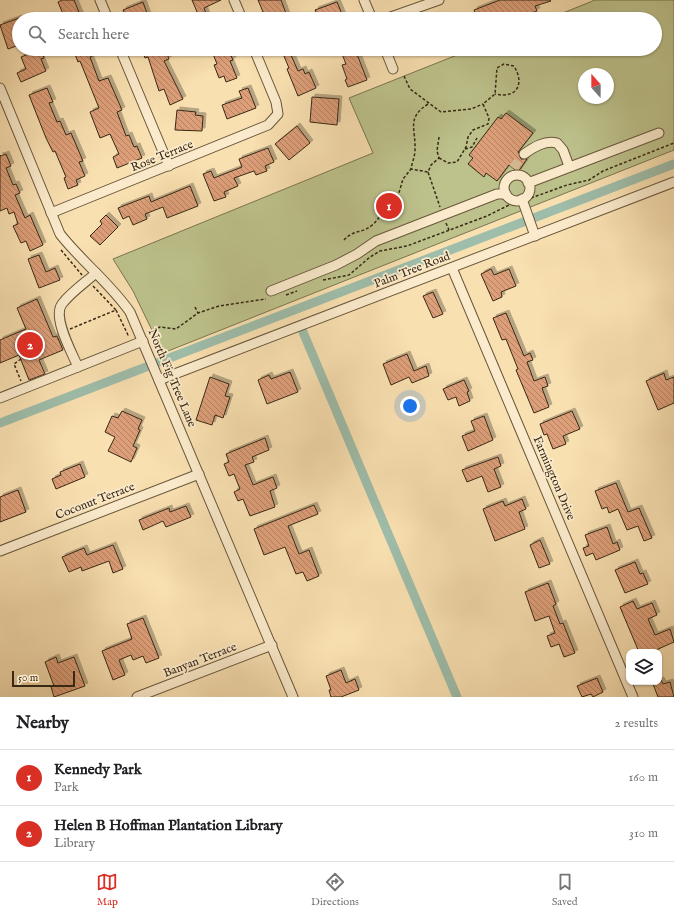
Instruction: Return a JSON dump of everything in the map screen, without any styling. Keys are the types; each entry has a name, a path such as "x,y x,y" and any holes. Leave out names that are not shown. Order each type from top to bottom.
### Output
{"street":[{"path":"100,0 105,12"},
{"path":"234,0 239,12"},
{"path":"364,0 369,12"},
{"path":"405,12 439,0"},
{"path":"123,56 168,166"},
{"name":"Rose Terrace","path":"51,213 268,125 278,114 276,102 257,56"},
{"path":"388,56 393,69"},
{"name":"North Fig Tree Lane","path":"0,88 60,234 74,253 96,272 118,296 130,312 293,697"},
{"path":"528,182 659,133"},
{"path":"524,154 535,146 547,142 557,143 563,150 569,166"},
{"path":"512,172 523,176 528,182 528,194 523,201 511,199 506,194 505,182 512,172"},
{"name":"Palm Tree Road","path":"159,380 452,268 534,233 674,182"},
{"path":"271,291 336,265 357,254 376,241 497,194 506,194"},
{"path":"523,201 534,233"},
{"name":"Farmington Drive","path":"452,268 633,697"},
{"path":"78,367 60,322 59,311 62,304 96,272"},
{"path":"0,398 143,342"},
{"name":"Coconut Terrace","path":"0,551 199,474"},
{"name":"Banyan Terrace","path":"137,697 272,645"}],"path":[{"path":"404,76 410,89 423,97 428,104 441,112 470,109 483,104 494,94 496,68 504,64 514,66 519,74 519,85 514,93 508,96 494,94"},
{"path":"344,240 350,234 363,231 373,226 392,198 398,196 403,179 411,169 415,152 412,128 415,117 421,108 428,104"},
{"path":"439,137 437,151 439,158 448,163 457,162 465,149 473,130 488,124 489,118 483,104"},
{"path":"465,149 472,147 477,138"},
{"path":"531,198 567,185 589,180 603,171 674,143"},
{"path":"439,158 431,165 428,172 441,211"},
{"path":"411,169 428,172"},
{"path":"195,307 198,313"},
{"path":"116,310 128,335"},
{"path":"126,337 135,332"},
{"path":"20,359 14,364 24,389"}],"green space":[{"path":"595,0 674,0 674,150 163,353 133,291 113,259 373,153 349,98 454,56 662,56 662,12 565,12"}],"building":[{"path":"62,0 74,0 79,12 62,12 58,2"},
{"path":"192,0 221,0 204,8 205,12 197,12"},
{"path":"258,0 281,0 285,12 263,12"},
{"path":"500,0 551,1 535,6 537,11 534,12 475,12 474,10"},
{"path":"143,2 147,12 124,12 123,10"},
{"path":"337,2 341,12 316,12 315,10"},
{"path":"12,21 12,48 8,49 0,25"},
{"path":"43,56 44,58 41,59 46,71 21,82 17,73 26,69 21,57"},
{"path":"76,56 92,56 90,57 99,81 108,78 122,110 117,112 126,136 129,135 134,147 137,146 142,158 117,168 113,157 119,154 110,134 100,138 90,112 99,108 80,61 78,62"},
{"path":"144,56 168,56 169,59 164,61 183,99 170,105 164,89 159,91 148,57 145,58"},
{"path":"214,56 231,56 233,60 230,61 237,78 226,82 224,76 219,78 214,65 217,64"},
{"path":"284,56 291,56 298,71 303,69 305,74 309,72 316,88 298,96 287,69 289,68"},
{"path":"343,56 358,56 367,80 348,87 342,65 346,64"},
{"path":"47,88 53,102 49,103 57,122 60,121 66,135 71,133 83,161 79,162 85,176 76,180 78,185 68,189 64,178 66,177 55,151 53,152 46,138 29,95"},
{"path":"248,88 256,108 227,119 222,105 242,98 239,91"},
{"path":"312,97 339,99 337,125 310,122"},
{"path":"177,110 196,112 195,115 203,116 202,131 175,130"},
{"path":"506,113 533,133 518,152 521,159 527,159 518,172 509,165 497,181 486,173 484,177 468,164 473,158 469,155 498,117 501,119"},
{"path":"297,126 310,143 289,160 275,144"},
{"path":"268,148 274,162 265,166 267,171 256,175 254,171 234,178 238,186 224,192 226,197 214,201 203,174 211,171 214,178 242,167 239,159"},
{"path":"6,154 11,166 6,168 13,185 16,184 20,193 15,195 25,218 30,215 43,245 30,251 26,241 21,243 13,226 18,224 14,212 9,214 7,208 0,211 0,155"},
{"path":"190,186 198,206 167,218 163,207 145,214 147,219 133,225 129,216 123,219 118,208 149,196 151,202"},
{"path":"106,215 118,227 100,245 90,236 102,224 100,221"},
{"path":"39,255 46,272 55,268 60,280 39,288 28,259"},
{"path":"491,269 494,275 509,269 516,286 501,292 502,297 493,301 481,274"},
{"path":"433,292 443,314 433,318 423,296"},
{"path":"37,299 53,337 57,336 63,350 39,360 45,374 29,380 19,355 0,363 0,340 26,329 17,308"},
{"path":"506,313 524,356 530,353 533,360 527,362 534,381 545,377 548,386 542,388 549,407 534,413 516,370 518,369 506,339 502,340 493,318"},
{"path":"407,354 414,371 426,366 429,376 412,383 409,377 391,385 383,364"},
{"path":"290,372 298,392 267,404 258,380 269,375 271,379"},
{"path":"664,373 666,380 674,377 674,403 658,410 646,381"},
{"path":"210,377 229,384 225,396 230,397 223,418 215,415 212,425 196,420"},
{"path":"464,380 469,391 467,392 470,401 459,406 456,397 448,400 443,389"},
{"path":"122,411 142,420 138,429 140,430 133,446 137,448 131,462 108,451 115,437 105,432 112,416 118,418"},
{"path":"572,411 580,429 563,436 566,444 553,449 547,434 544,435 540,424"},
{"path":"484,416 493,440 468,451 462,436 475,431 471,421"},
{"path":"265,438 269,450 252,457 254,462 245,465 253,485 273,477 277,488 270,491 275,507 250,516 243,499 238,501 234,492 240,489 234,474 229,476 224,464 229,462 226,454"},
{"path":"498,457 501,466 494,469 501,487 488,492 482,476 467,482 462,470"},
{"path":"80,464 85,477 56,489 52,479 61,475 60,472"},
{"path":"616,483 628,512 639,508 652,538 644,541 638,526 627,530 618,509 609,513 607,507 602,509 595,491"},
{"path":"18,490 26,512 0,522 0,497"},
{"path":"522,499 526,509 519,512 525,529 495,541 483,509 503,501 505,506"},
{"path":"314,505 318,514 288,526 299,554 309,550 319,576 307,581 303,572 296,574 285,547 264,555 254,529"},
{"path":"186,506 191,517 166,527 163,521 143,530 139,520 169,508 170,512"},
{"path":"607,527 613,544 617,542 620,550 596,560 593,553 586,556 583,548 589,546 585,535"},
{"path":"540,540 550,564 539,568 530,545"},
{"path":"113,545 123,569 113,573 109,561 82,571 81,567 69,572 62,557 84,548 87,555"},
{"path":"635,562 640,574 643,573 648,584 625,593 615,570"},
{"path":"548,583 556,604 553,606 560,624 563,623 575,653 564,657 559,644 551,647 547,636 555,633 549,616 535,621 525,592"},
{"path":"633,601 637,609 652,603 657,615 648,619 655,635 670,629 674,642 658,649 638,649 620,607"},
{"path":"143,618 159,658 146,663 143,656 133,660 131,655 119,660 125,675 113,680 102,651 132,639 127,624"},
{"path":"56,657 58,663 74,657 85,686 54,697 51,687 54,686 45,662"},
{"path":"341,670 346,683 355,679 359,690 341,697 331,697 329,690 331,690 326,676"},
{"path":"597,678 603,692 593,697 591,694 582,697 577,686"},
{"path":"662,682 663,684 670,682 674,697 658,697 653,685 662,685"}],"waterway":[{"path":"159,362 674,164"},
{"path":"303,332 457,697"},
{"path":"0,423 146,367"}],"tunnel":[{"path":"513,168 524,154"}],"place":[{"name":"Kennedy Park","path":"389,206"},
{"name":"Helen B Hoffman Plantation Library","path":"30,345"}]}
